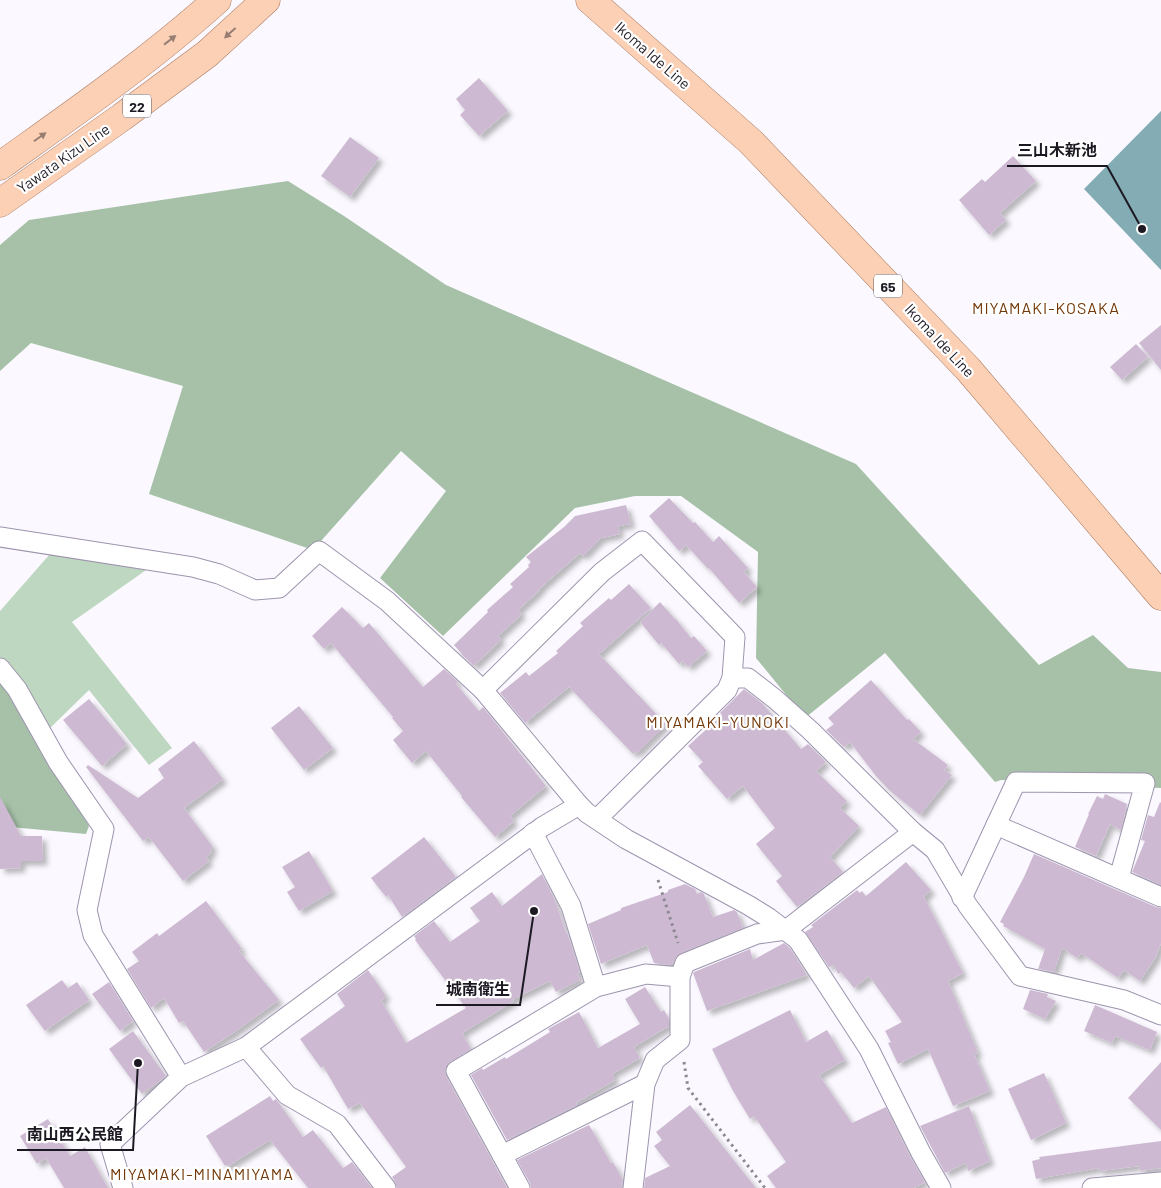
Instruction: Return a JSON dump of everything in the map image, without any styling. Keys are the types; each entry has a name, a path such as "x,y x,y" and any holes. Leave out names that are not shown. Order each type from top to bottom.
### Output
{"main road":[{"name":"Yawata Kizu Line","path":"0,166 104,92 186,28 217,0"},
{"name":"Yawata Kizu Line","path":"0,203 207,54 266,0"},
{"name":"Ikoma Ide Line","path":"590,0 751,142 968,369 1161,596"}],"street":[{"path":"0,537 193,568 219,574 255,590 279,588 319,551 387,602 483,690 579,805 626,839 748,905 798,940 869,1049 921,1153 941,1188"},
{"path":"483,690 602,572 642,541 735,637 732,678 727,690 597,819"},
{"path":"0,668 17,689 58,762 104,830 87,910 93,935 181,1077"},
{"path":"732,678 748,678 775,699 810,730 913,832 936,850 962,898 1020,976 1124,1000 1161,1015"},
{"path":"962,898 1016,782 1145,783 1119,878"},
{"path":"123,1188 110,1144 181,1077 246,1047 533,833 579,805"},
{"path":"996,826 1119,878 1161,898"},
{"path":"520,1188 456,1071 596,987 646,974 682,970 757,934 786,930 913,832"},
{"path":"533,833 572,906 596,987"},
{"path":"632,1188 645,1084 655,1060 680,1040 682,970"},
{"path":"246,1047 287,1095 337,1124 386,1188"},
{"path":"502,1155 645,1084"},
{"path":"1100,1188 1161,1182"}],"path":[{"path":"648,851 682,970"},
{"path":"680,1040 688,1088 765,1188"}],"green space":[{"path":"288,181 344,216 446,285 856,464 1039,665 1093,635 1128,668 1161,672 1161,788 1001,780 995,782 885,653 805,718 756,658 758,552 681,496 635,496 575,508 443,636 380,578 446,491 401,451 313,550 149,494 183,386 31,343 0,371 0,245 29,220"},
{"path":"50,554 149,568 72,622 172,748 149,765 89,690 47,731 0,657 0,611"},
{"path":"0,682 15,700 89,826 86,834 0,826"}],"water":[{"path":"1161,111 1161,270 1084,189"}],"building":[{"path":"479,78 508,111 479,136 460,115 465,110 456,99"},
{"path":"350,137 379,158 350,197 321,176"},
{"path":"1013,156 1036,181 1000,213 1006,220 989,235 959,200 982,179 985,182"},
{"path":"1161,325 1161,370 1139,343"},
{"path":"1136,344 1148,357 1122,380 1110,367"},
{"path":"669,498 713,542 719,536 748,568 744,572 757,587 739,603 686,545 679,551 649,516"},
{"path":"626,505 631,524 618,526 620,534 601,538 583,556 580,553 539,589 518,610 522,614 498,636 501,640 474,666 462,655 454,645 488,612 487,610 513,587 510,584 529,567 528,565 531,562 526,557 575,516"},
{"path":"629,584 651,608 599,654 666,724 637,753 635,751 633,754 569,687 525,723 500,693 526,672 529,676 558,653 556,651 583,626 580,623 609,598 611,600"},
{"path":"660,602 691,638 694,636 707,651 688,667 683,661 679,664 661,643 659,645 640,622"},
{"path":"342,607 363,628 369,623 423,687 444,669 458,682 456,684 479,711 483,707 546,786 510,816 514,821 495,837 426,751 412,763 393,740 403,731 393,717 331,643 324,649 312,636"},
{"path":"871,680 907,720 909,719 921,732 913,739 948,765 944,770 952,775 920,815 889,790 850,742 844,747 826,730 834,724 828,718"},
{"path":"744,689 763,704 801,749 808,744 826,762 816,771 847,801 840,808 859,826 830,857 843,872 797,907 776,881 782,876 756,844 775,828 743,786 727,799 698,766 703,762 688,746 722,715 720,713"},
{"path":"89,699 127,744 102,766 63,720"},
{"path":"299,706 333,748 304,770 271,728"},
{"path":"194,741 223,779 184,808 213,847 210,850 212,852 206,857 209,861 183,881 149,837 143,841 86,767 88,765 138,798 164,778 158,769"},
{"path":"1105,794 1127,804 1121,830 1110,824 1096,856 1075,847 1097,796 1103,799"},
{"path":"0,797 21,836 42,836 43,861 21,861 21,868 0,869"},
{"path":"1160,802 1161,885 1132,872 1145,841 1141,840 1148,815 1154,817"},
{"path":"424,837 456,877 402,917 388,895 386,897 371,878"},
{"path":"309,851 333,891 299,911 287,892 295,887 282,867"},
{"path":"1034,854 1161,908 1161,943 1156,957 1140,981 1124,970 1118,978 1081,953 1077,958 1062,948 1054,972 1038,969 1045,949 1003,926 1004,924 1000,922"},
{"path":"906,862 931,890 924,897 963,973 948,981 978,1053 974,1054 990,1091 953,1106 928,1049 898,1064 888,1043 891,1042 885,1031 902,1022 869,976 854,988 841,972 838,974 834,965 829,967 805,932 813,927 811,925 857,890 860,893 862,891 866,896"},
{"path":"542,874 554,898 567,932 580,972 577,973 580,980 556,992 550,981 513,999 514,1001 462,1033 471,1049 450,1062 445,1070 446,1076 507,1188 397,1188 392,1177 406,1167 360,1103 348,1109 323,1066 321,1068 300,1039 345,1006 337,994 368,970 386,996 381,1000 406,1043 466,1008 415,940 414,936 434,921 450,942 480,921 470,908 492,892 502,906"},
{"path":"685,884 695,889 697,894 701,892 704,894 713,917 734,910 737,912 743,928 681,953 673,963 668,965 654,963 647,945 601,964 588,924 621,910 621,908 668,892 668,890"},
{"path":"206,901 242,949 239,951 279,1000 204,1052 183,1021 179,1023 164,998 151,1008 127,969 139,961 132,952 157,933 159,936"},
{"path":"784,943 790,948 807,975 707,1011 694,972 750,949 753,960"},
{"path":"62,980 68,988 77,982 89,1000 45,1031 26,1005"},
{"path":"109,982 133,1021 120,1031 92,994"},
{"path":"645,987 661,1012 664,1010 669,1019 669,1026 634,1047 640,1058 612,1074 615,1080 576,1103 577,1105 507,1140 471,1075 505,1057 506,1059 550,1032 548,1029 579,1012 598,1048 640,1024 625,999"},
{"path":"1030,990 1048,994 1047,997 1056,1001 1045,1019 1023,1009"},
{"path":"1095,1005 1157,1032 1150,1050 1115,1036 1112,1043 1084,1031"},
{"path":"790,1010 806,1042 827,1030 845,1060 819,1075 852,1123 886,1107 925,1182 914,1188 776,1188 767,1176 786,1162 754,1116 750,1119 733,1091 712,1049"},
{"path":"133,1031 166,1076 142,1094 109,1049"},
{"path":"1161,1062 1161,1130 1128,1098"},
{"path":"1044,1073 1066,1123 1031,1140 1008,1089"},
{"path":"270,1096 273,1101 276,1099 303,1137 313,1130 343,1168 352,1162 372,1188 308,1188 270,1140 228,1166 225,1166 206,1136"},
{"path":"690,1105 756,1188 644,1188 645,1178 670,1166 654,1146 662,1140 656,1132"},
{"path":"969,1106 990,1161 968,1171 966,1163 945,1173 920,1126"},
{"path":"48,1119 70,1156 85,1147 108,1188 64,1188 46,1158 37,1164 20,1136"},
{"path":"589,1125 623,1180 622,1188 531,1188 517,1160"},
{"path":"1161,1141 1161,1168 1140,1171 1139,1166 1100,1171 1099,1168 1036,1179 1032,1161 1040,1159 1039,1157"}],"place":[{"name":"三山木新池","path":"1142,229"},
{"name":"城南衛生","path":"534,911"},
{"name":"南山西公民館","path":"138,1063"}],"district":[{"name":"MIYAMAKI-KOSAKA","path":"1046,307"},
{"name":"MIYAMAKI-YUNOKI","path":"718,721"},
{"name":"MIYAMAKI-MINAMIYAMA","path":"202,1173"}]}
